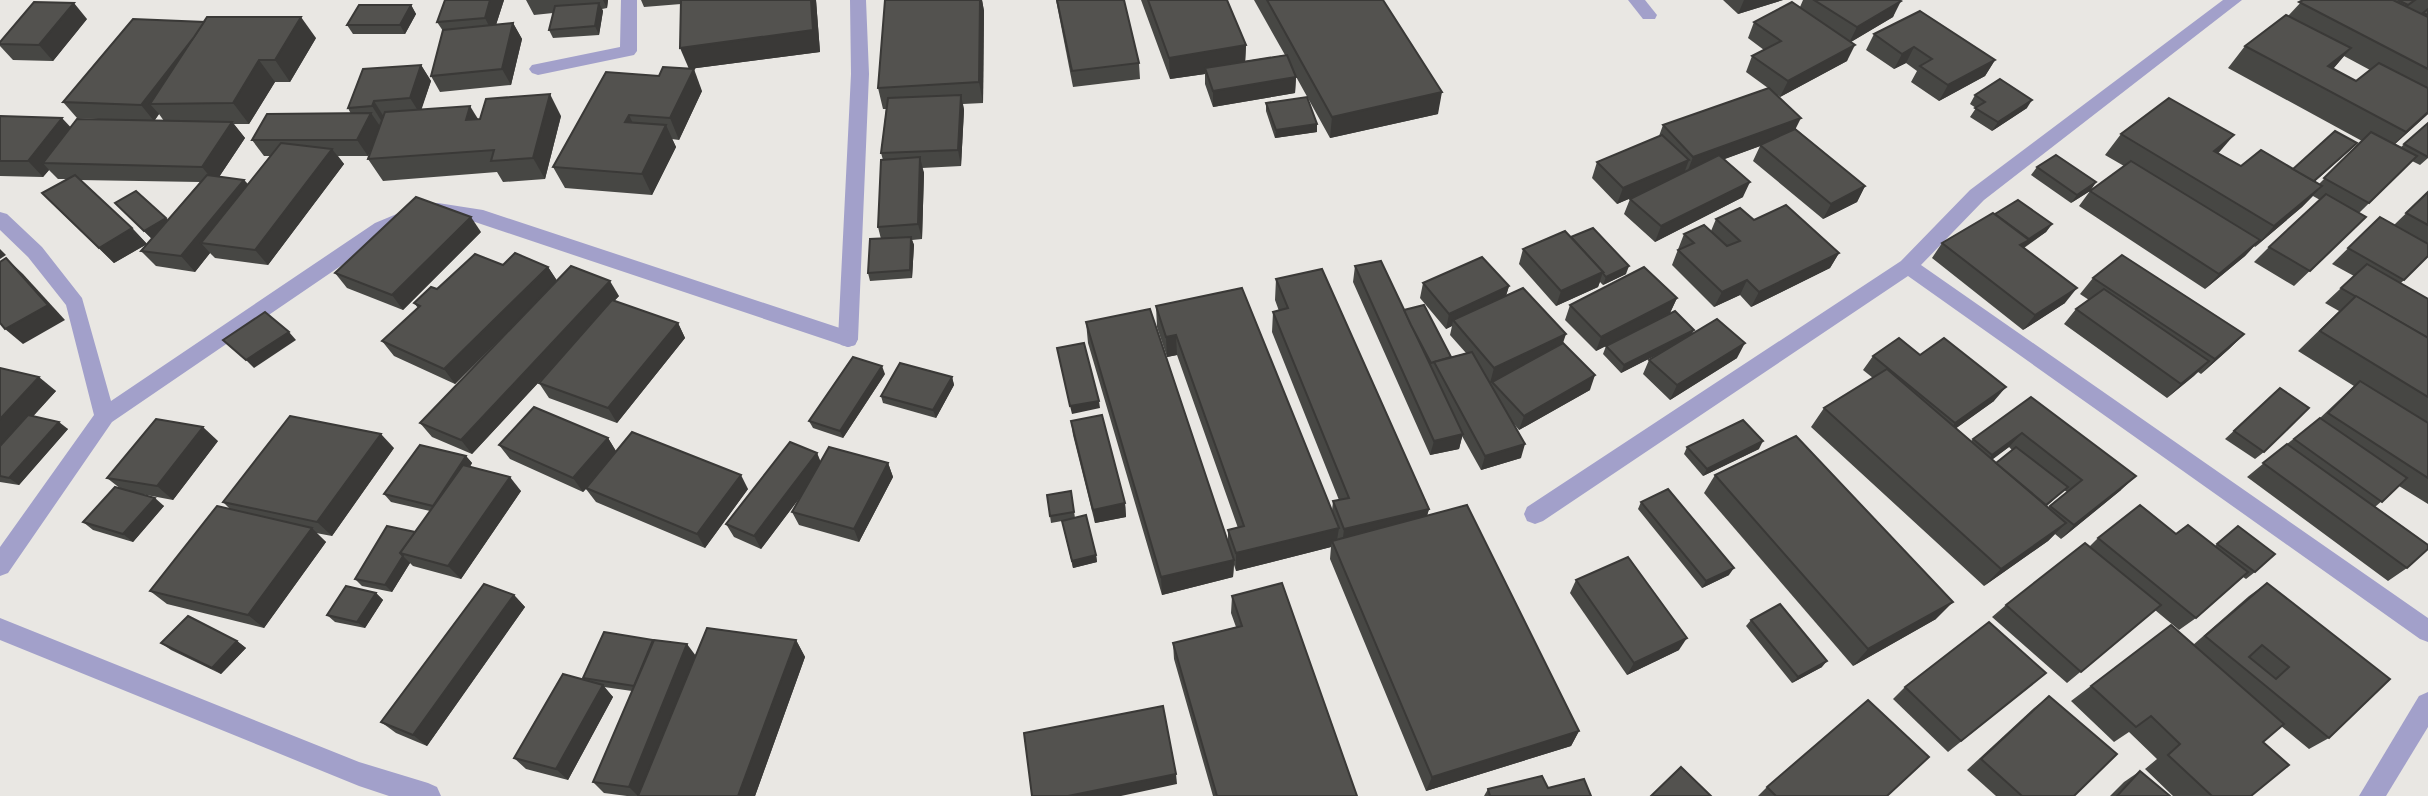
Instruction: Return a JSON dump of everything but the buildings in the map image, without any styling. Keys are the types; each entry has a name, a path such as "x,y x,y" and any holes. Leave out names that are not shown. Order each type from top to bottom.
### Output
{"street":[{"path":"538,69 628,51 629,0"},
{"path":"0,566 105,416 382,228 409,214 439,208 476,215 848,339 860,74 858,0"},
{"path":"1636,0 1649,15"},
{"path":"1535,514 1908,266 1985,188 2234,0"},
{"path":"0,219 35,252 75,303 105,416"},
{"path":"1908,266 2428,631"},
{"path":"0,629 359,774 428,796"},
{"path":"2372,796 2428,704"}]}
